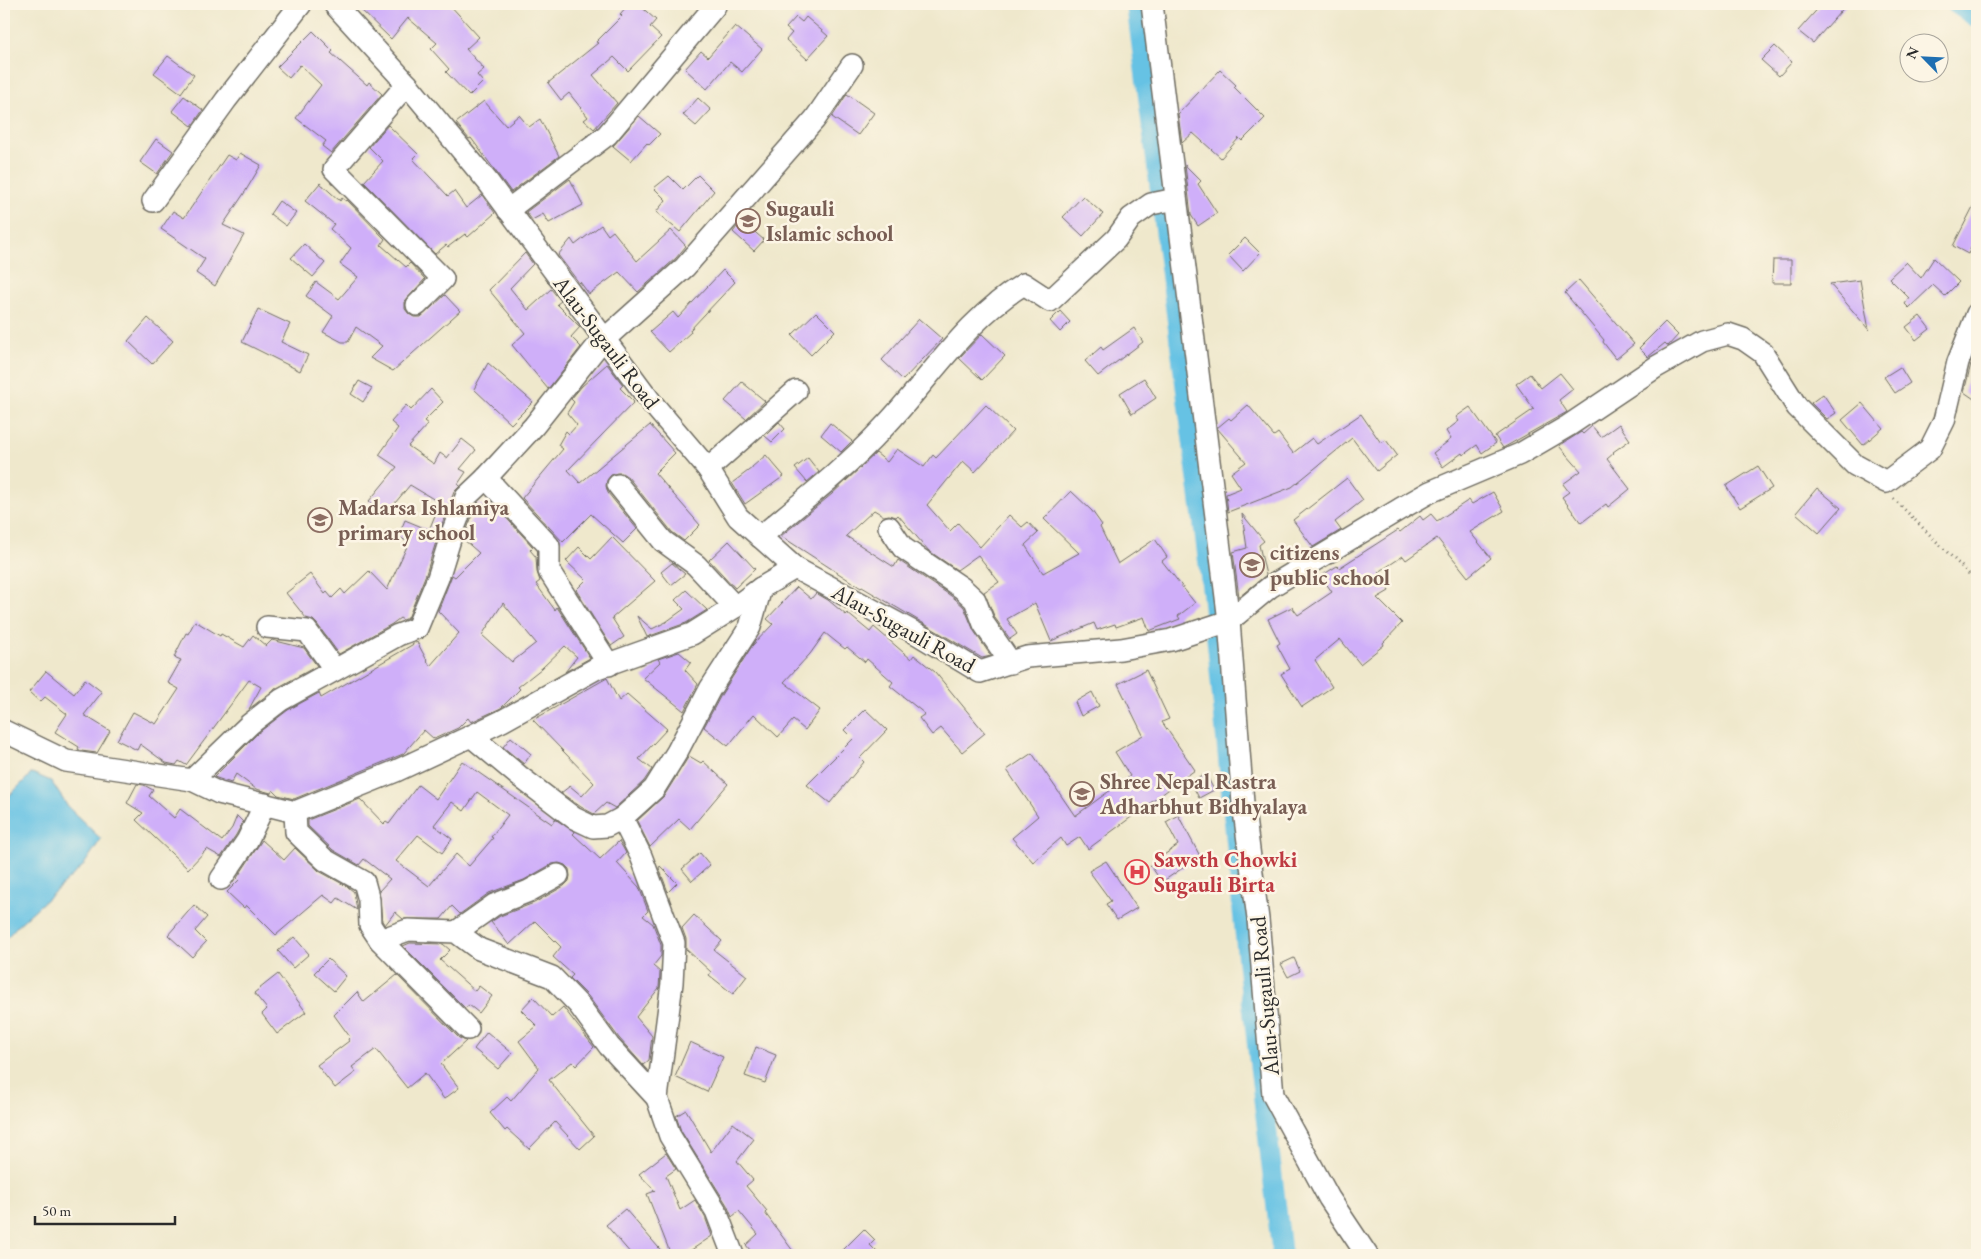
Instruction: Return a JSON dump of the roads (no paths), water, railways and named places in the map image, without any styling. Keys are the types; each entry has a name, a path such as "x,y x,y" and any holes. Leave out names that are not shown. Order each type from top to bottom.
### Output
{"street":[{"path":"152,201 226,100 301,4"},
{"name":"Alau-Sugauli Road","path":"334,4 407,84 488,182 651,402 708,469 738,517 795,568 980,672 1027,657 1138,646 1172,640 1220,624 1258,919 1274,1095 1329,1198 1367,1255"},
{"path":"1152,4 1176,199 1220,624"},
{"path":"508,210 607,134 715,6"},
{"path":"192,780 250,724 281,700 398,635 417,628 438,578 466,497 534,426 604,338 685,267 815,119 852,65"},
{"path":"407,84 334,169 443,279 418,305"},
{"path":"760,537 818,489 883,428 984,313 1004,296 1024,284 1050,301 1116,239 1131,218 1152,204 1176,199"},
{"path":"1220,624 1270,587 1400,509 1430,492 1520,454 1568,426 1656,367 1702,341 1728,334 1743,339 1763,353 1797,407 1855,464 1886,482 1930,449 1944,421 1958,362 1977,314"},
{"path":"708,469 796,391"},
{"path":"486,478 548,546 549,571 609,664"},
{"path":"618,485 664,541 696,565 735,607"},
{"path":"889,527 903,548 962,588 975,600 984,624 1011,663"},
{"path":"4,731 66,761 192,780 219,793 295,812 396,771 471,736 502,721 597,668 692,634 761,588 795,568"},
{"path":"471,736 574,818 594,827 607,826 622,818 654,789 677,752 710,689 750,627 761,588"},
{"path":"267,627 307,630 335,670"},
{"path":"221,878 247,841 265,804"},
{"path":"295,812 296,832 325,860 364,882 369,900 370,925 380,940 468,1029"},
{"path":"622,818 641,856 674,943 672,983 657,1098"},
{"path":"456,932 494,905 529,891 558,875"},
{"path":"380,940 408,930 456,932 478,949 552,977 579,1006 609,1046 657,1098 670,1136 716,1211 733,1255"}],"water":[{"path":"32,773 51,781 68,807 101,839 83,866 17,926 4,941 4,801"}],"waterway":[{"path":"1136,4 1212,592 1249,978 1282,1255"},
{"path":"1956,4 1977,18"}],"place":[{"name":"Sugauli Islamic school","path":"748,221"},
{"name":"Madarsa Ishlamiya primary school","path":"320,520"},
{"name":"citizens public school","path":"1252,565"},
{"name":"Shree Nepal Rastra Adharbhut Bidhyalaya","path":"1082,794"},
{"name":"Sawsth Chowki Sugauli Birta","path":"1137,872"}]}
